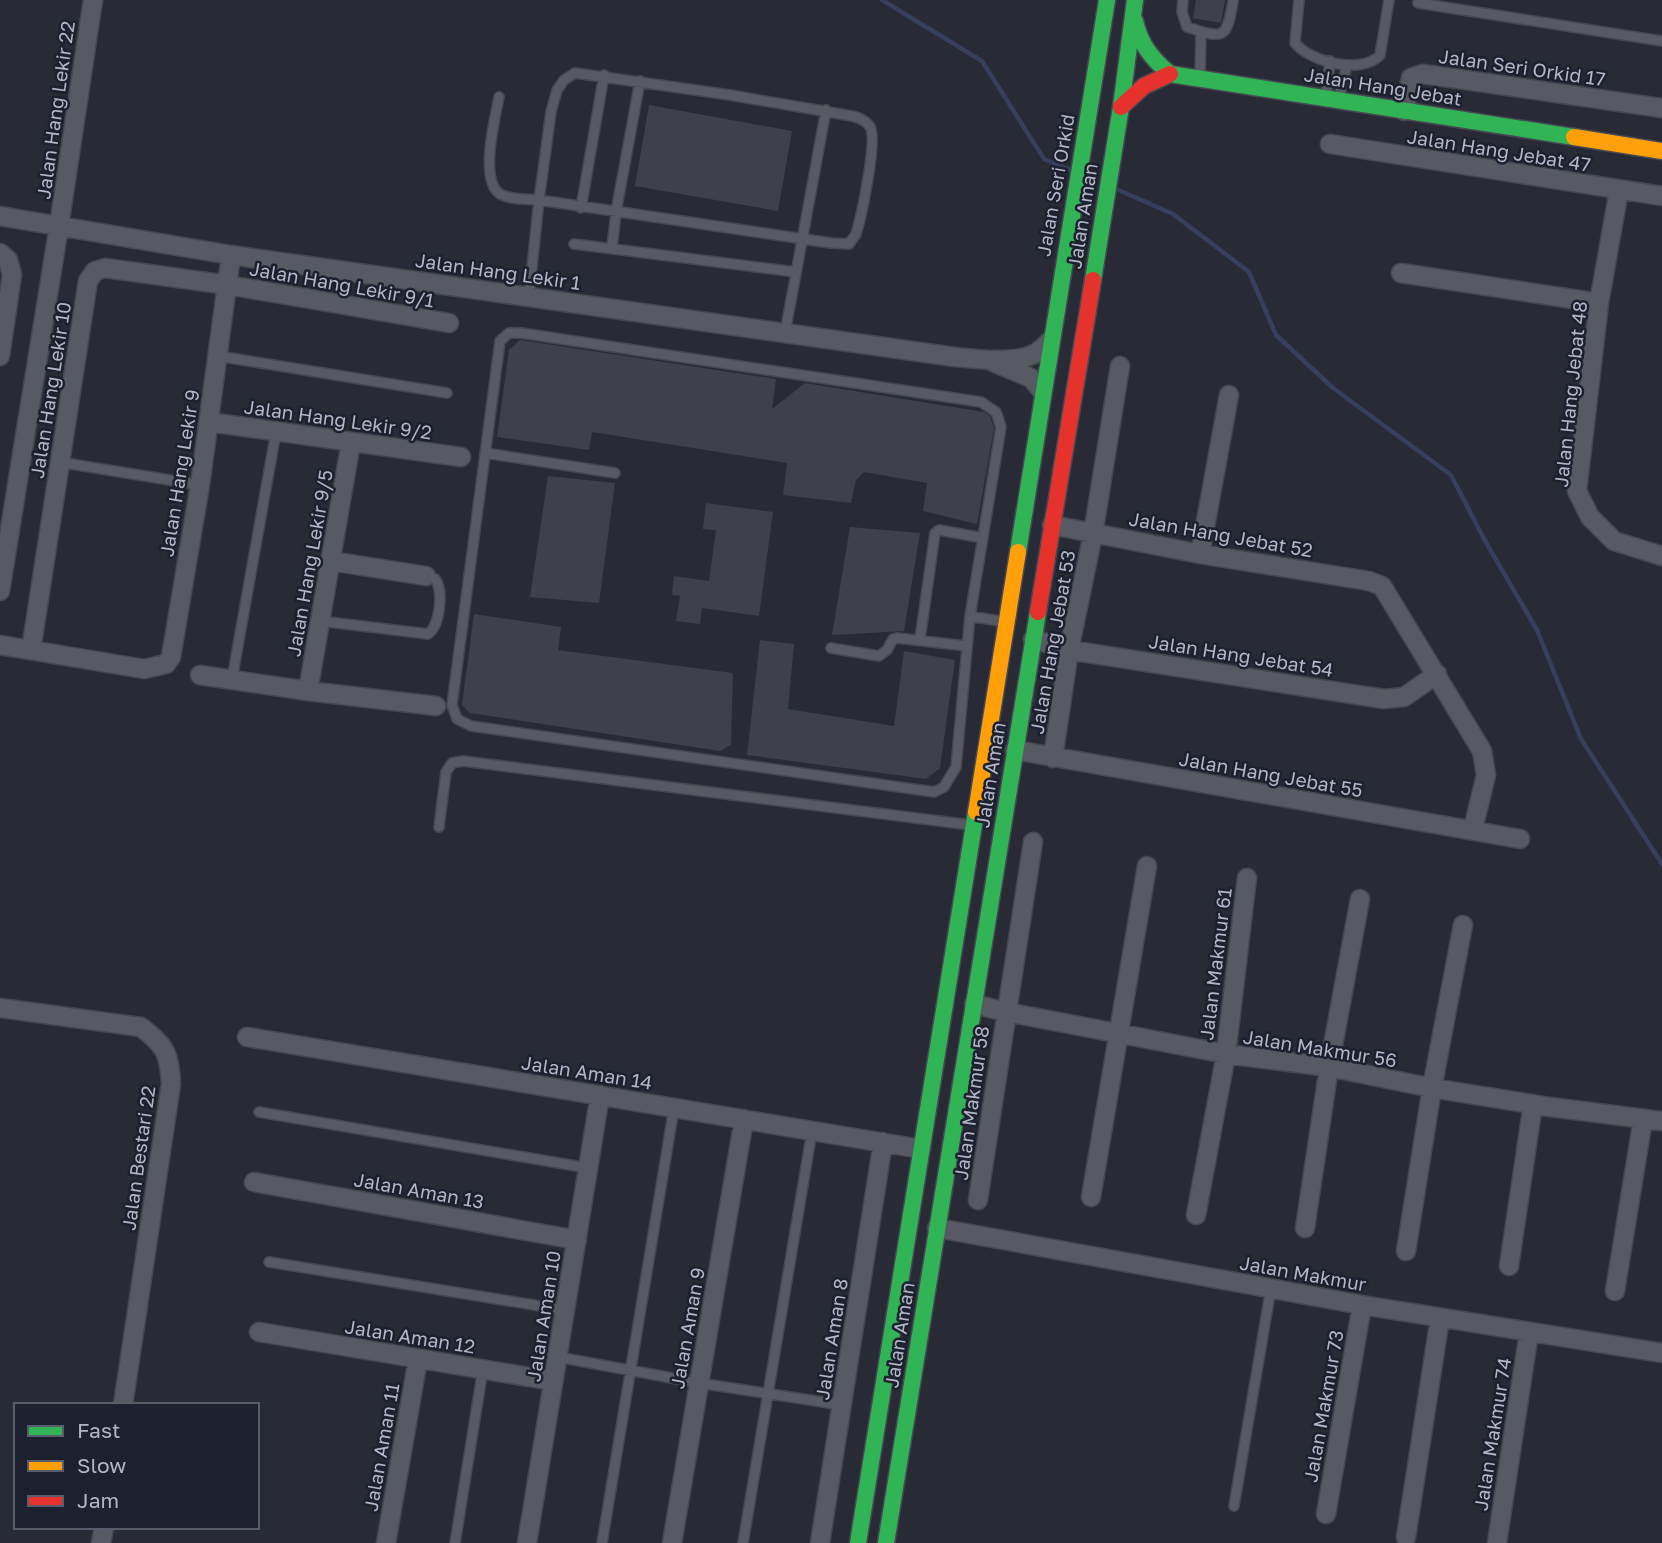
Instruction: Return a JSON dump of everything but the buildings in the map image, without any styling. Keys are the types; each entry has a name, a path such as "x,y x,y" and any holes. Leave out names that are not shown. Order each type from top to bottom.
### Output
{"main road":[{"name":"Jalan Seri Orkid","path":"1043,384 1107,0"},
{"path":"1121,107 1144,86 1170,74 1145,49 1138,36 1134,7"},
{"name":"Jalan Aman","path":"886,1543 1116,138 1134,7"},
{"name":"Jalan Hang Jebat","path":"1170,74 1662,151"},
{"name":"Jalan Aman","path":"858,1543 1043,384"}],"street":[{"name":"Jalan Hang Lekir 22","path":"0,591 60,226 93,0"},
{"name":"Jalan Seri Orkid 17","path":"1404,111 1411,78 1423,74 1662,108"},
{"name":"Jalan Hang Jebat 47","path":"1330,144 1662,196"},
{"name":"Jalan Hang Jebat 48","path":"1619,190 1599,303 1577,491 1590,517 1614,541 1662,556"},
{"name":"Jalan Hang Lekir 1","path":"0,216 231,255 992,360 1026,357 1041,350 1051,340"},
{"path":"0,253 8,260 12,275 0,356"},
{"name":"Jalan Hang Lekir 9","path":"31,650 144,669 166,664 171,657 200,485 231,255"},
{"name":"Jalan Hang Lekir 10","path":"31,650 88,281 94,271 105,268 228,285"},
{"path":"1401,273 1599,303"},
{"name":"Jalan Hang Lekir 9/1","path":"228,285 449,323"},
{"name":"Jalan Hang Lekir 1","path":"992,360 1043,384"},
{"name":"Jalan Hang Jebat 53","path":"1053,758 1069,650 1093,534 1120,366"},
{"path":"1200,554 1229,395"},
{"name":"Jalan Hang Lekir 9/2","path":"209,422 461,457"},
{"name":"Jalan Hang Lekir 9/5","path":"308,691 351,442"},
{"name":"Jalan Hang Jebat 52","path":"1052,525 1200,554 1369,580 1382,586 1437,674"},
{"path":"331,561 426,576"},
{"name":"Jalan Hang Jebat 54","path":"1033,639 1069,650 1384,699 1404,697 1437,674"},
{"path":"0,645 31,650"},
{"path":"1437,674 1482,751 1485,762 1486,775 1473,829"},
{"path":"200,675 436,706"},
{"name":"Jalan Hang Jebat 55","path":"1015,750 1520,839"},
{"name":"Jalan Makmur 58","path":"978,1200 1033,842"},
{"path":"1091,1197 1147,866"},
{"name":"Jalan Makmur 61","path":"1196,1215 1226,1054 1247,878"},
{"path":"1305,1228 1329,1067 1360,899"},
{"path":"1406,1251 1432,1088 1463,925"},
{"name":"Jalan Makmur 56","path":"974,1004 1226,1054 1329,1067 1432,1088 1662,1121"},
{"name":"Jalan Bestari 22","path":"0,1008 141,1027 158,1041 169,1057 171,1084 122,1403"},
{"name":"Jalan Aman 14","path":"247,1037 921,1149"},
{"name":"Jalan Aman 10","path":"527,1543 600,1096"},
{"path":"1509,1266 1533,1104"},
{"name":"Jalan Aman 9","path":"672,1543 744,1119"},
{"path":"1615,1291 1643,1119"},
{"name":"Jalan Aman 8","path":"820,1543 883,1142"},
{"name":"Jalan Aman 13","path":"254,1182 577,1240"},
{"name":"Jalan Makmur","path":"937,1228 1362,1305 1662,1353"},
{"name":"Jalan Makmur 73","path":"1326,1514 1362,1305"},
{"path":"1406,1537 1440,1318"},
{"name":"Jalan Aman 12","path":"260,1332 553,1381"},
{"name":"Jalan Makmur 74","path":"1497,1543 1529,1332"},
{"name":"Jalan Aman 11","path":"386,1543 418,1359"}],"lane":[{"path":"1183,0 1182,12 1187,27 1217,36 1223,34 1227,28 1233,1"},
{"path":"1299,0 1295,43 1310,56 1347,65 1363,65 1374,61 1380,55 1389,0"},
{"path":"1418,3 1662,41"},
{"path":"1200,79 1201,32"},
{"path":"1330,61 1332,100"},
{"path":"1332,100 1347,65"},
{"path":"499,97 489,161 491,181 496,190 507,197 539,200 802,239 849,244 860,222 872,150 872,132 870,125 856,117 825,110 604,75 575,73 564,80 557,90 551,112 539,200 529,296"},
{"path":"581,208 604,75"},
{"path":"612,248 640,81"},
{"path":"785,333 825,110"},
{"path":"574,244 796,272"},
{"path":"509,333 981,402 996,412 1001,427 970,616 956,767 944,787 934,792 471,726 457,719 452,705 485,453 500,341 509,333"},
{"path":"218,356 447,393"},
{"path":"232,680 276,432"},
{"path":"485,453 615,473"},
{"path":"59,462 200,485"},
{"path":"920,639 935,533 939,530 983,538"},
{"path":"320,621 428,634 436,625 440,590 435,579 426,576"},
{"path":"970,616 1005,622"},
{"path":"831,648 879,656 887,650 893,639 920,639 967,646"},
{"path":"439,827 446,772 452,763 463,761 973,825"},
{"path":"602,1543 674,1108"},
{"path":"259,1112 589,1168"},
{"path":"743,1543 812,1131"},
{"path":"269,1262 565,1310"},
{"path":"1234,1506 1271,1289"},
{"path":"558,1357 699,1383 842,1405"},
{"path":"455,1543 483,1369"}],"waterway":[{"path":"882,0 982,61 1044,159 1071,170"},
{"path":"1114,188 1173,214 1249,272 1276,335 1333,388 1451,475 1484,539 1537,630 1581,739 1662,864"}],"traffic: fast":[{"path":"1018,552 1107,0"},
{"path":"1093,280 1135,0"},
{"path":"1135,21 1148,50 1170,74 1574,137"},
{"path":"886,1543 1038,612"},
{"path":"858,1543 976,812"}],"traffic: slow":[{"path":"1574,137 1662,151"},
{"path":"976,812 1018,552"}],"traffic: jam":[{"path":"1121,107 1144,86 1170,74"},
{"path":"1038,612 1093,280"}]}
